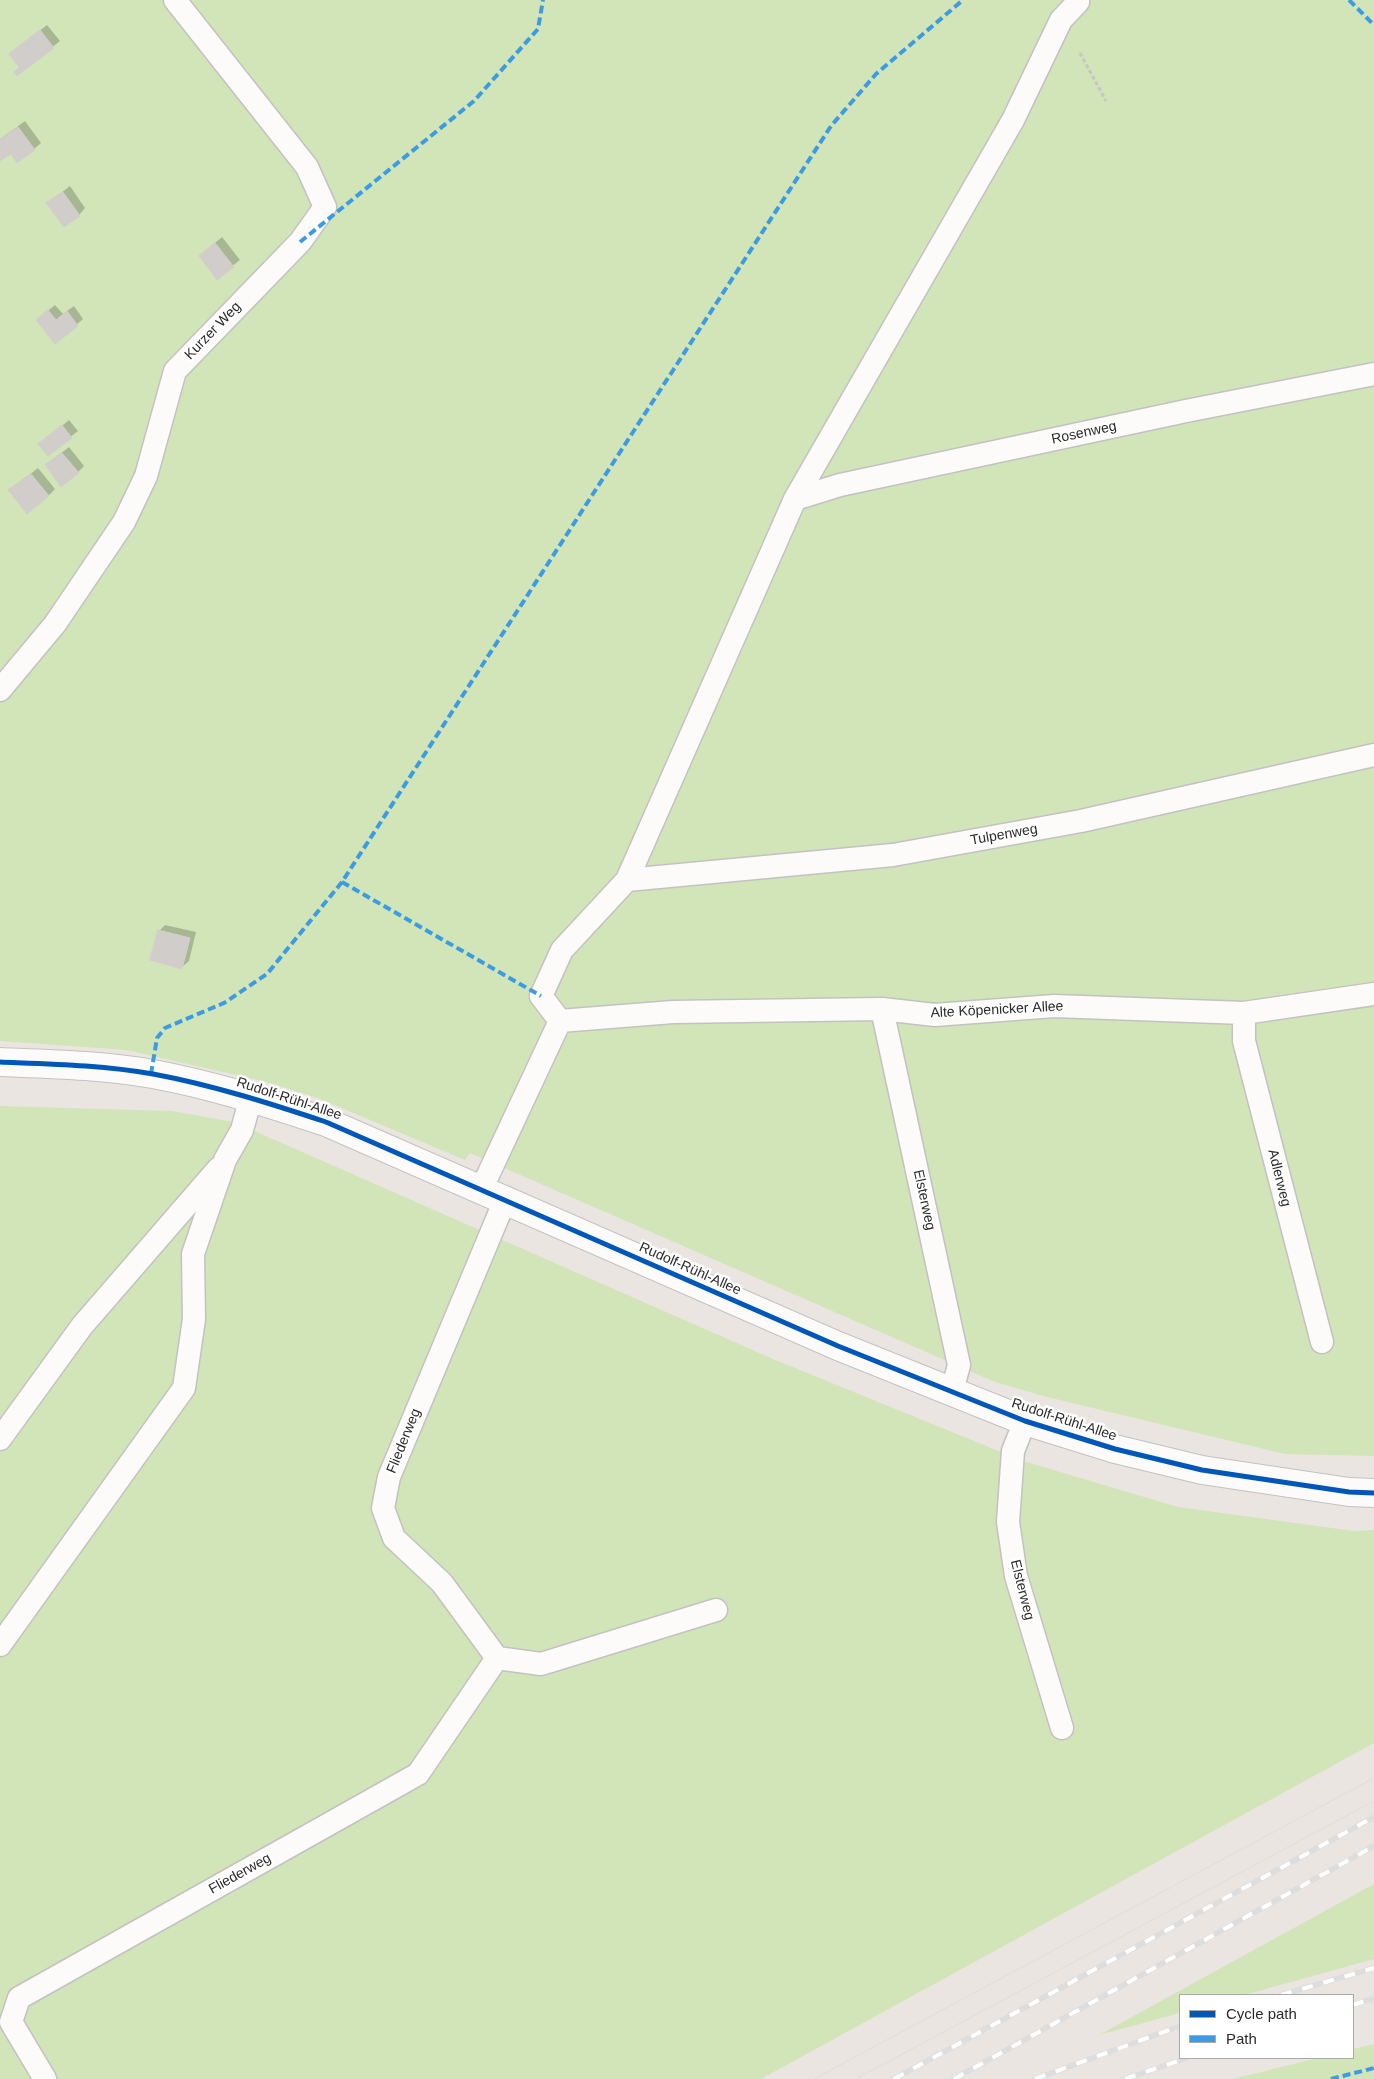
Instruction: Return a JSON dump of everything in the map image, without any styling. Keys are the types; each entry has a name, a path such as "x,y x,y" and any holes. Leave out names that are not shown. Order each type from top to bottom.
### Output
{"street":[{"name":"Rudolf-Rühl-Allee","path":"0,1062 74,1066 151,1074 251,1097 326,1122 838,1346 1025,1421 1115,1449 1202,1470 1349,1492 1374,1492"}],"lane":[{"name":"Kurzer Weg","path":"0,690 55,624 124,522 146,476 175,371 300,242 325,208 306,167 175,0"},
{"path":"560,1021 541,996 562,950 628,880 795,499 1013,120 1061,20 1078,1"},
{"name":"Rosenweg","path":"795,499 840,485 1186,411 1374,374"},
{"name":"Tulpenweg","path":"628,880 893,854 1081,821 1374,755"},
{"name":"Alte Köpenicker Allee","path":"560,1021 673,1012 882,1009 935,1015 1054,1006 1244,1013 1374,994"},
{"name":"Elsterweg","path":"882,1009 959,1365 952,1392"},
{"name":"Adlerweg","path":"1244,1013 1244,1041 1322,1342"},
{"name":"Fliederweg","path":"45,2079 11,2022 19,1998 418,1774 497,1658 442,1583 394,1538 384,1508 389,1477 493,1195 560,1021"},
{"path":"0,1645 184,1388 194,1318 193,1254 225,1160 242,1130 251,1097"},
{"path":"0,1439 82,1326 225,1160"},
{"name":"Elsterweg","path":"1025,1421 1013,1451 1008,1522 1016,1576 1062,1728"},
{"path":"497,1658 541,1664 716,1610"}],"path":[{"path":"1061,20 1106,101"}],"green space":[{"path":"0,0 1374,0 1374,1456 1285,1454 1047,1397 995,1382 470,1153 465,1160 318,1098 263,1081 126,1050 0,1041"},
{"path":"0,1106 172,1111 234,1122 773,1359 1023,1461 1178,1507 1354,1531 1374,1530 1374,1743 761,2079 0,2079"},
{"path":"1374,1884 1374,1959 1248,1994 1179,1994 1179,2013 1099,2035"},
{"path":"1374,2044 1374,2079 1233,2079 1314,2059 1354,2059 1354,2049"}],"building":[{"path":"40,30 54,48 17,76 14,72 19,67 9,54"},
{"path":"18,127 35,150 17,163 11,154 0,161 0,140"},
{"path":"63,192 80,216 64,227 46,203"},
{"path":"215,243 234,267 217,280 199,256"},
{"path":"48,310 56,320 67,311 78,326 55,344 36,320"},
{"path":"62,425 72,438 48,456 38,444"},
{"path":"62,453 79,473 61,487 45,465"},
{"path":"31,474 49,496 27,514 8,490"},
{"path":"158,930 190,938 182,969 150,960"}],"tram line":[{"path":"814,2079 1374,1778"},
{"path":"856,2079 1374,1801"}],"railway":[{"path":"894,2079 1374,1817"},
{"path":"954,2079 1374,1846"},
{"path":"1284,1994 1374,1968"},
{"path":"1354,2005 1374,1998"},
{"path":"1035,2079 1179,2026"},
{"path":"1125,2079 1184,2059"}],"marked path":[{"path":"300,242 474,101 538,29 543,0"},
{"path":"151,1074 157,1038 165,1028 224,1003 267,974 342,882 831,126 876,74 963,0"},
{"path":"1349,0 1374,25"},
{"path":"342,882 541,996"},
{"path":"1331,2079 1374,2068"}],"cycle path":[{"path":"0,1062 58,1064 153,1074 219,1089 283,1108 326,1122 838,1346 1025,1421 1115,1449 1202,1470 1349,1492 1374,1493"}]}
